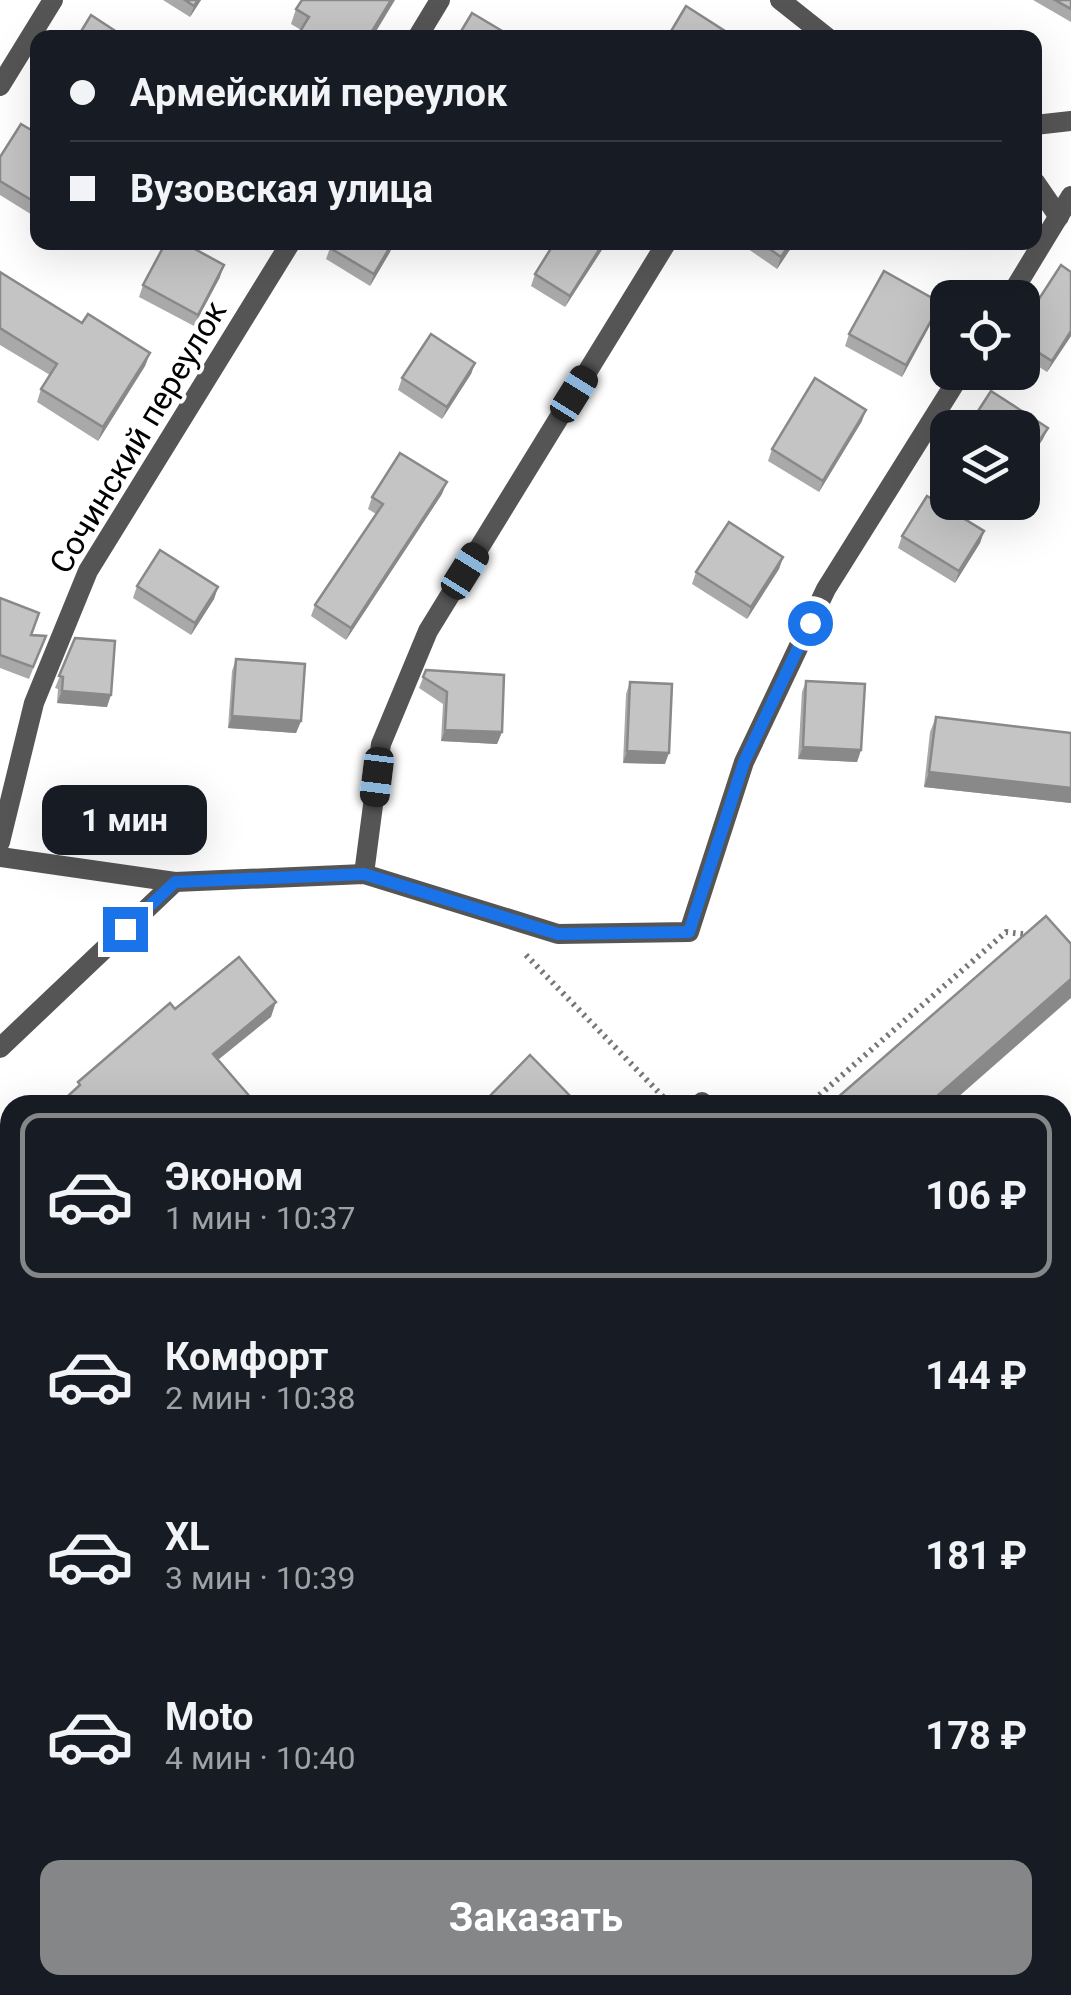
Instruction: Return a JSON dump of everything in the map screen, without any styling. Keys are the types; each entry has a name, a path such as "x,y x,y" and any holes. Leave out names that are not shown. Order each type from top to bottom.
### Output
{"street":[{"path":"35,30 54,0"},
{"path":"422,30 440,0"},
{"path":"780,0 799,29"},
{"path":"0,86 30,38"},
{"path":"1042,124 1071,121"},
{"path":"1042,193 1058,217"},
{"path":"1042,243 1071,196"},
{"name":"Сочинский переулок","path":"0,842 34,703 88,570 285,250"},
{"path":"364,874 381,744 428,630 662,250"},
{"path":"1019,280 1038,250"},
{"path":"0,857 175,882 364,874 558,934 689,932 744,762 826,589 951,390"},
{"path":"0,1048 175,882"}],"path":[{"path":"819,1095 1006,932 1038,936"},
{"path":"524,952 661,1095"}],"building":[{"path":"302,0 391,0 373,30 301,30 309,17 296,9"},
{"path":"1055,0 1071,0 1071,9"},
{"path":"686,6 723,30 672,30"},
{"path":"472,13 501,30 462,30"},
{"path":"91,15 114,30 82,30"},
{"path":"21,124 30,129 30,199 0,181 0,157"},
{"path":"162,250 197,250 224,265 198,315 143,285"},
{"path":"333,250 388,250 374,274"},
{"path":"550,250 599,250 570,296 535,274"},
{"path":"1061,265 1071,272 1071,331 1052,361 1040,353 1040,297"},
{"path":"884,271 930,297 930,322 906,365 849,334"},
{"path":"0,272 82,323 88,314 150,353 103,427 41,389 57,364 0,328"},
{"path":"431,334 475,363 447,407 402,378"},
{"path":"815,378 866,410 823,481 772,449"},
{"path":"991,391 1020,410 979,410"},
{"path":"1040,423 1048,428 1040,440"},
{"path":"400,453 447,482 351,628 315,605 383,504 372,497"},
{"path":"927,496 930,520 966,520 984,531 959,571 902,536"},
{"path":"729,522 783,557 751,607 696,572"},
{"path":"160,550 218,587 195,623 137,586"},
{"path":"0,598 39,613 31,635 46,636 33,667 0,655"},
{"path":"75,638 115,641 111,695 62,691 63,677 59,676"},
{"path":"236,659 305,664 301,721 232,716"},
{"path":"426,670 504,675 502,732 445,730 447,692 423,677"},
{"path":"806,681 865,684 861,750 803,747"},
{"path":"630,682 672,684 669,753 627,751"},
{"path":"936,717 1071,733 1071,788 929,772"},
{"path":"1046,916 1071,944 1071,979 938,1095 840,1095"},
{"path":"239,957 276,1002 213,1054 248,1095 69,1095 80,1085 78,1082 170,1003 175,1009"},
{"path":"530,1055 569,1095 491,1095"}],"route":[{"path":"125,929 175,882 364,874 558,934 689,932 744,762 810,623"}]}
